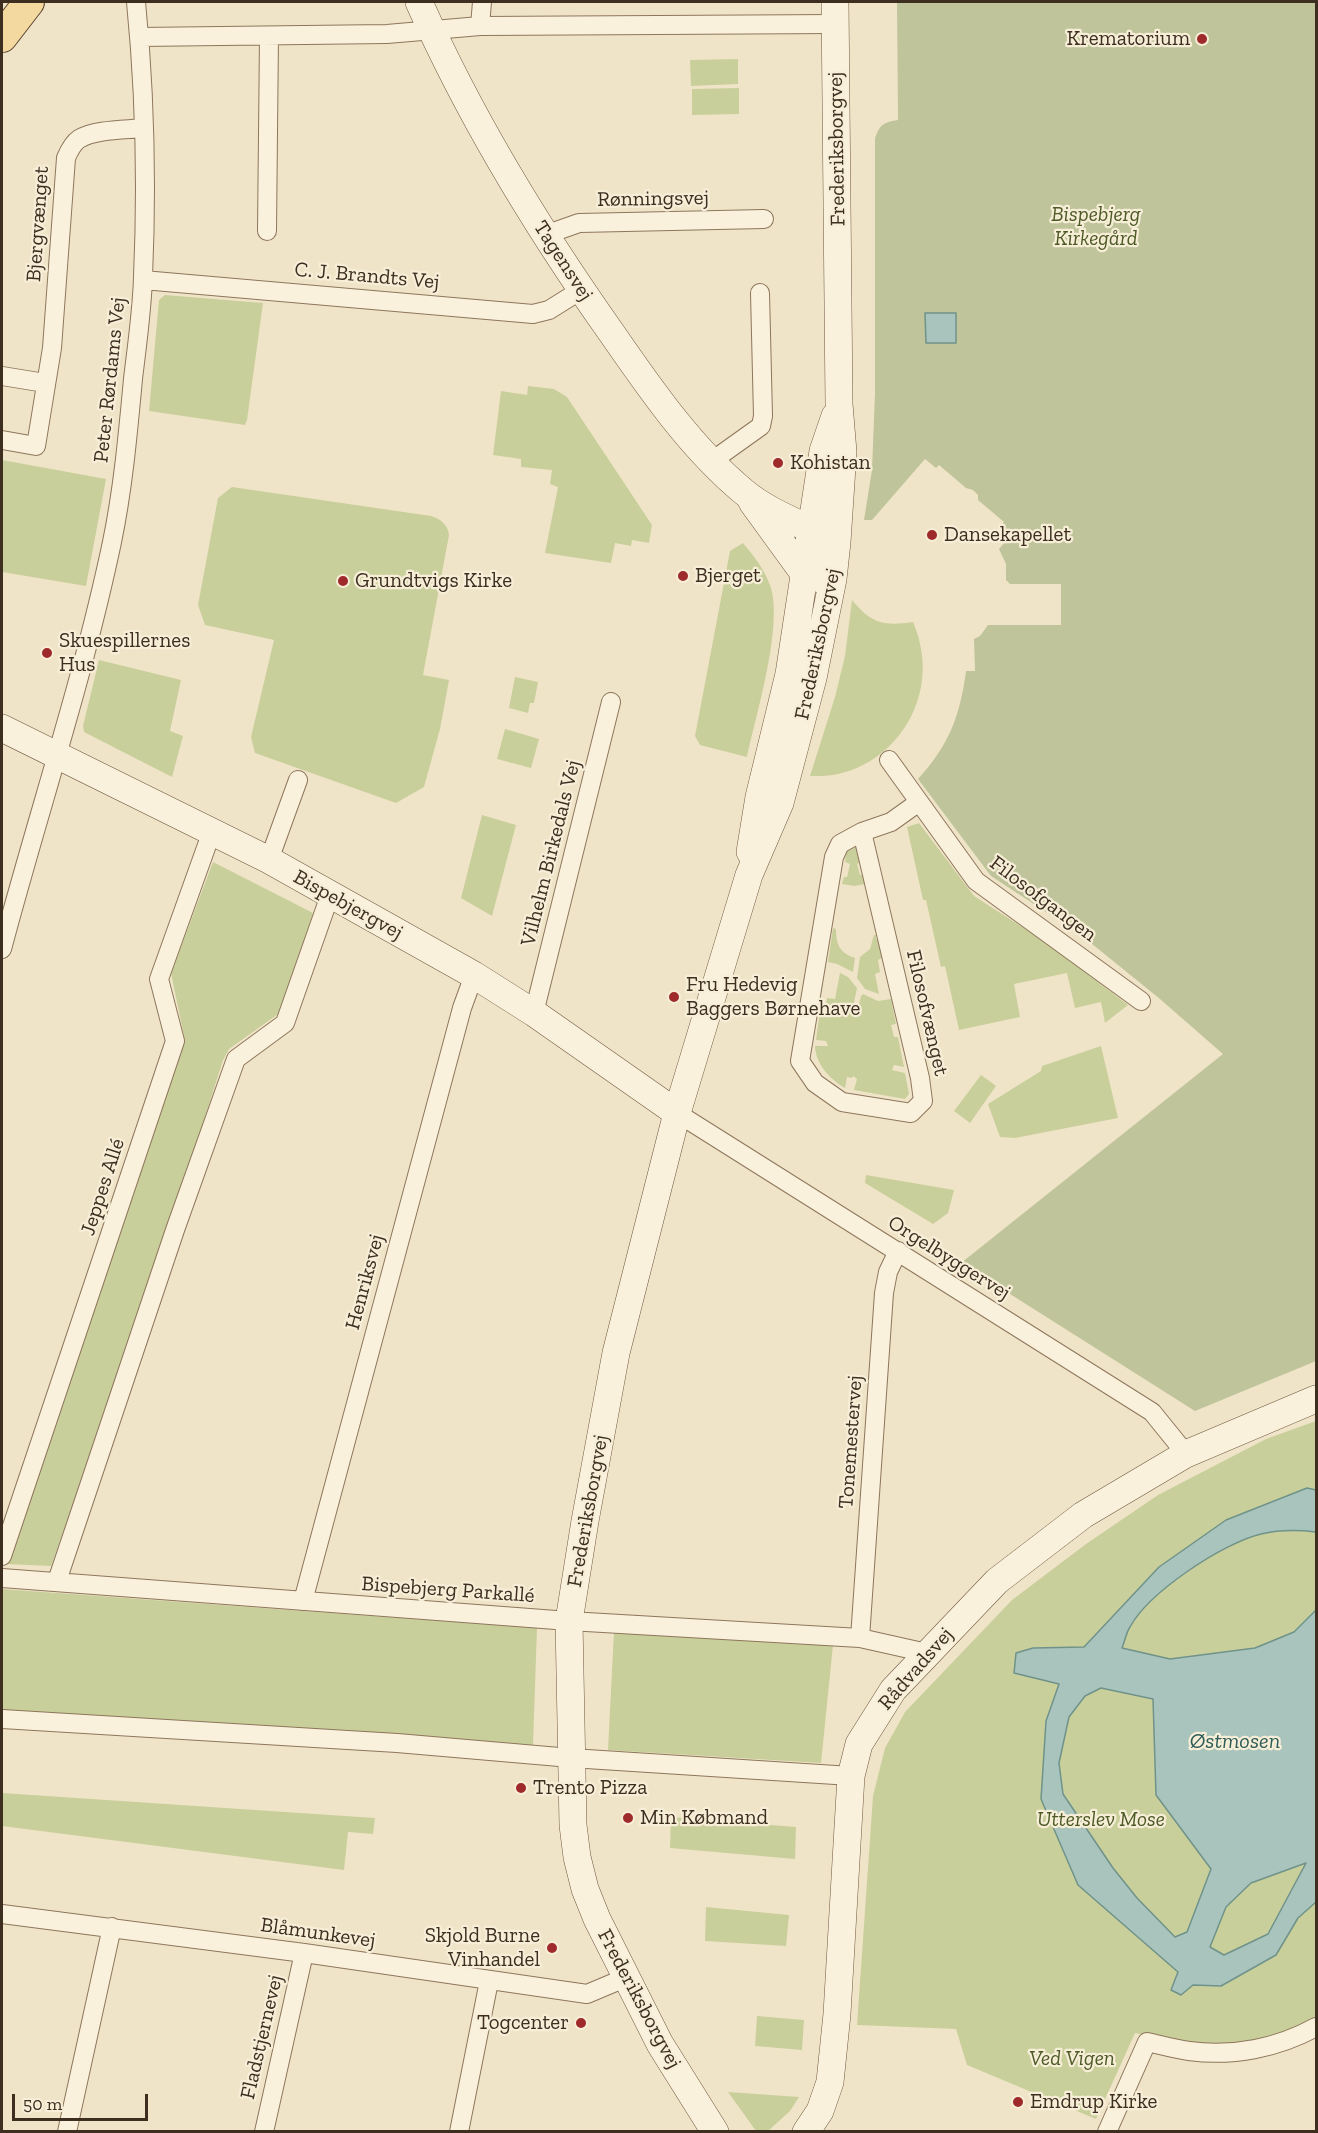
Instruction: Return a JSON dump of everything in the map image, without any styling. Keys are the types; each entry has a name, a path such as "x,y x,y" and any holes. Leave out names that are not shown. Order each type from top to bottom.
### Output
{"main road":[{"path":"2,37 29,2"}],"street":[{"name":"Peter Rørdams Vej","path":"2,949 85,655 112,539 130,418 143,280 144,128 136,2"},
{"name":"Tagensvej","path":"419,2 466,101 503,167 581,290 632,363 690,437 746,494 806,574"},
{"path":"480,26 482,2"},
{"path":"139,37 387,34 480,26 835,13"},
{"name":"Frederiksborgvej","path":"715,2132 660,2044 625,1978 597,1919 579,1868 573,1825 569,1621 616,1353 677,1113 749,875 780,803 807,705 833,579 843,452 839,404 835,13"},
{"path":"267,231 269,36"},
{"name":"Bjergvænget","path":"2,440 36,446 52,348 66,158 79,139 93,133 144,128"},
{"name":"Rønningsvej","path":"545,235 579,223 764,219"},
{"name":"C. J. Brandts Vej","path":"143,280 532,314 549,310 581,290"},
{"path":"712,461 761,426 763,416 760,293"},
{"path":"2,376 45,383"},
{"name":"Frederiksborgvej","path":"749,875 752,836 759,797 789,674 823,452 839,404"},
{"name":"Tagensvej","path":"746,494 812,530"},
{"path":"812,530 822,560 824,578 820,645"},
{"name":"Vilhelm Birkedals Vej","path":"534,1013 611,702"},
{"name":"Bispebjergvej","path":"2,728 212,831 474,975 534,1013 677,1113"},
{"name":"Filosofgangen","path":"889,760 976,881 1141,1001"},
{"path":"269,861 298,780"},
{"name":"Filosofvænget","path":"862,832 920,1078 923,1101 910,1113 843,1102 815,1083 800,1061 834,858 840,844 862,832 891,822 919,802"},
{"name":"Jeppes Allé","path":"2,1556 175,1041 159,979 212,831"},
{"path":"57,1581 171,1241 236,1059 285,1023 330,895"},
{"name":"Henriksvej","path":"303,1601 450,1052 474,975"},
{"name":"Orgelbyggervej","path":"677,1113 1152,1412 1186,1454"},
{"name":"Tonemestervej","path":"860,1638 884,1293 888,1272 898,1251"},
{"name":"Rådvadsvej","path":"806,2132 820,2111 830,2082 838,2001 851,1776 859,1744 892,1690 997,1581 1083,1515 1186,1454 1317,1399"},
{"name":"Bispebjerg Parkallé","path":"2,1578 569,1621 860,1638 927,1653"},
{"path":"2,1721 397,1743 571,1758 851,1776"},
{"name":"Blåmunkevej","path":"2,1914 304,1953 587,1994 625,1978"},
{"path":"67,2132 112,1927"},
{"name":"Fladstjernevej","path":"264,2132 304,1953"},
{"path":"459,2132 489,1981"},
{"path":"1107,2132 1147,2042 1188,2051 1229,2053 1267,2047 1317,2027"}],"green space":[{"name":"Bispebjerg Kirkegård","path":"897,2 1316,2 1316,1361 1195,1411 961,1263 1223,1054 1081,935 991,876 918,779 938,754 951,729 960,702 966,671 975,671 974,639 980,636 988,625 1061,625 1061,584 1010,584 1006,580 1006,564 999,549 1011,535 1001,526 1004,522 978,500 978,495 973,490 966,488 939,465 936,468 925,459 872,520 864,520 872,470 875,393 875,139 878,130 883,125 898,120"},
{"path":"738,59 738,84 691,86 690,60"},
{"path":"739,88 739,114 692,115 692,89"},
{"path":"165,295 263,303 245,425 149,411 159,300"},
{"path":"528,386 554,389 567,397 652,525 649,543 632,540 631,546 615,543 611,563 545,553 558,487 550,484 552,470 521,467 521,459 493,455 501,391 527,395"},
{"path":"2,460 106,479 86,586 2,572"},
{"path":"232,487 431,516 446,525 449,535 423,675 449,680 440,729 424,787 396,803 255,753 251,737 274,640 205,625 198,605 218,498"},
{"path":"743,543 755,558 770,585 774,622 767,670 747,757 700,745 695,736 730,551"},
{"path":"852,600 872,619 879,622 894,624 913,622 920,641 923,666 921,688 904,728 891,745 874,759 855,769 833,775 810,776 835,697 845,656"},
{"path":"99,660 181,680 170,731 183,736 172,777 84,732 83,726"},
{"path":"515,677 538,682 534,703 530,703 528,713 509,708"},
{"path":"505,729 539,739 531,768 497,759"},
{"path":"482,815 516,825 492,916 461,898"},
{"path":"919,823 974,896 1044,941 1128,1005 1105,1023 1101,1002 1075,1008 1067,973 1014,984 1020,1017 959,1030 945,966 941,967 926,900 923,900 907,827"},
{"path":"855,847 858,849 861,862 857,864 865,884 854,886 842,884 844,877 847,877 850,864 845,862 846,851"},
{"path":"213,862 313,913 281,1012 229,1049 223,1060 168,1235 51,1566 6,1564 185,1041 171,973"},
{"path":"833,928 836,929 840,948 855,958 853,972 828,962"},
{"path":"874,935 878,939 882,958 878,960 880,972 875,974 879,994 865,989 857,978 860,957 870,949"},
{"path":"840,973 848,977 857,988 852,1012 857,1013 863,994 878,1001 891,999 896,1024 891,1025 894,1037 898,1037 904,1067 894,1065 892,1070 905,1073 909,1094 905,1099 854,1090 857,1079 853,1076 852,1078 847,1077 845,1088 829,1076 821,1065 815,1046 828,1046 826,1041 816,1040 820,1011 825,1012 827,998 835,999"},
{"path":"1101,1046 1118,1118 1015,1138 1000,1137 988,1104 1041,1071 1042,1066"},
{"path":"981,1075 996,1086 970,1123 954,1111"},
{"path":"866,1175 954,1190 948,1213 933,1224 865,1183"},
{"name":"Utterslev Mose","path":"1316,1421 1316,2017 1277,2037 1230,2047 1190,2046 1135,2033 1096,2119 967,2065 956,2029 857,2025 873,1796 885,1748 905,1712 1012,1600 1086,1544 1158,1495 1266,1439"},
{"path":"2,1589 537,1628 533,1745 2,1710"},
{"path":"614,1631 833,1645 821,1763 608,1750"},
{"path":"2,1793 375,1818 373,1834 348,1832 344,1870 2,1826"},
{"path":"671,1817 796,1827 795,1859 670,1848"},
{"path":"706,1907 789,1915 786,1946 705,1941"},
{"path":"757,2016 804,2020 802,2050 755,2046"},
{"path":"728,2092 799,2097 790,2111 768,2131 756,2131"}],"water":[{"path":"925,313 956,313 956,343 926,343"},
{"name":"Østmosen","path":"1307,1488 1316,1490 1316,1532 1289,1531 1261,1534 1227,1547 1208,1558 1153,1599 1130,1627 1122,1648 1170,1659 1255,1648 1294,1632 1316,1610 1316,1902 1298,1918 1276,1955 1221,1986 1193,1985 1181,1995 1171,1990 1178,1972 1078,1885 1041,1799 1046,1721 1059,1684 1014,1673 1016,1653 1033,1648 1084,1647 1159,1567 1226,1520","holes":["1101,1688 1153,1699 1156,1795 1211,1869 1187,1932 1175,1937 1137,1898 1113,1868 1063,1794 1059,1763 1069,1717 1085,1696","1306,1863 1268,1934 1224,1955 1210,1947 1226,1907 1251,1883"]}],"place":[{"name":"Krematorium","path":"1202,39"},
{"name":"Kohistan","path":"778,463"},
{"name":"Dansekapellet","path":"932,535"},
{"name":"Bjerget","path":"683,576"},
{"name":"Grundtvigs Kirke","path":"343,581"},
{"name":"Skuespillernes Hus","path":"47,653"},
{"name":"Fru Hedevig Baggers Børnehave","path":"674,997"},
{"name":"Trento Pizza","path":"521,1788"},
{"name":"Min Købmand","path":"628,1818"},
{"name":"Skjold Burne Vinhandel","path":"552,1948"},
{"name":"Togcenter","path":"581,2023"},
{"name":"Emdrup Kirke","path":"1018,2102"}],"park label":[{"name":"Ved Vigen","path":"1072,2059"}]}
